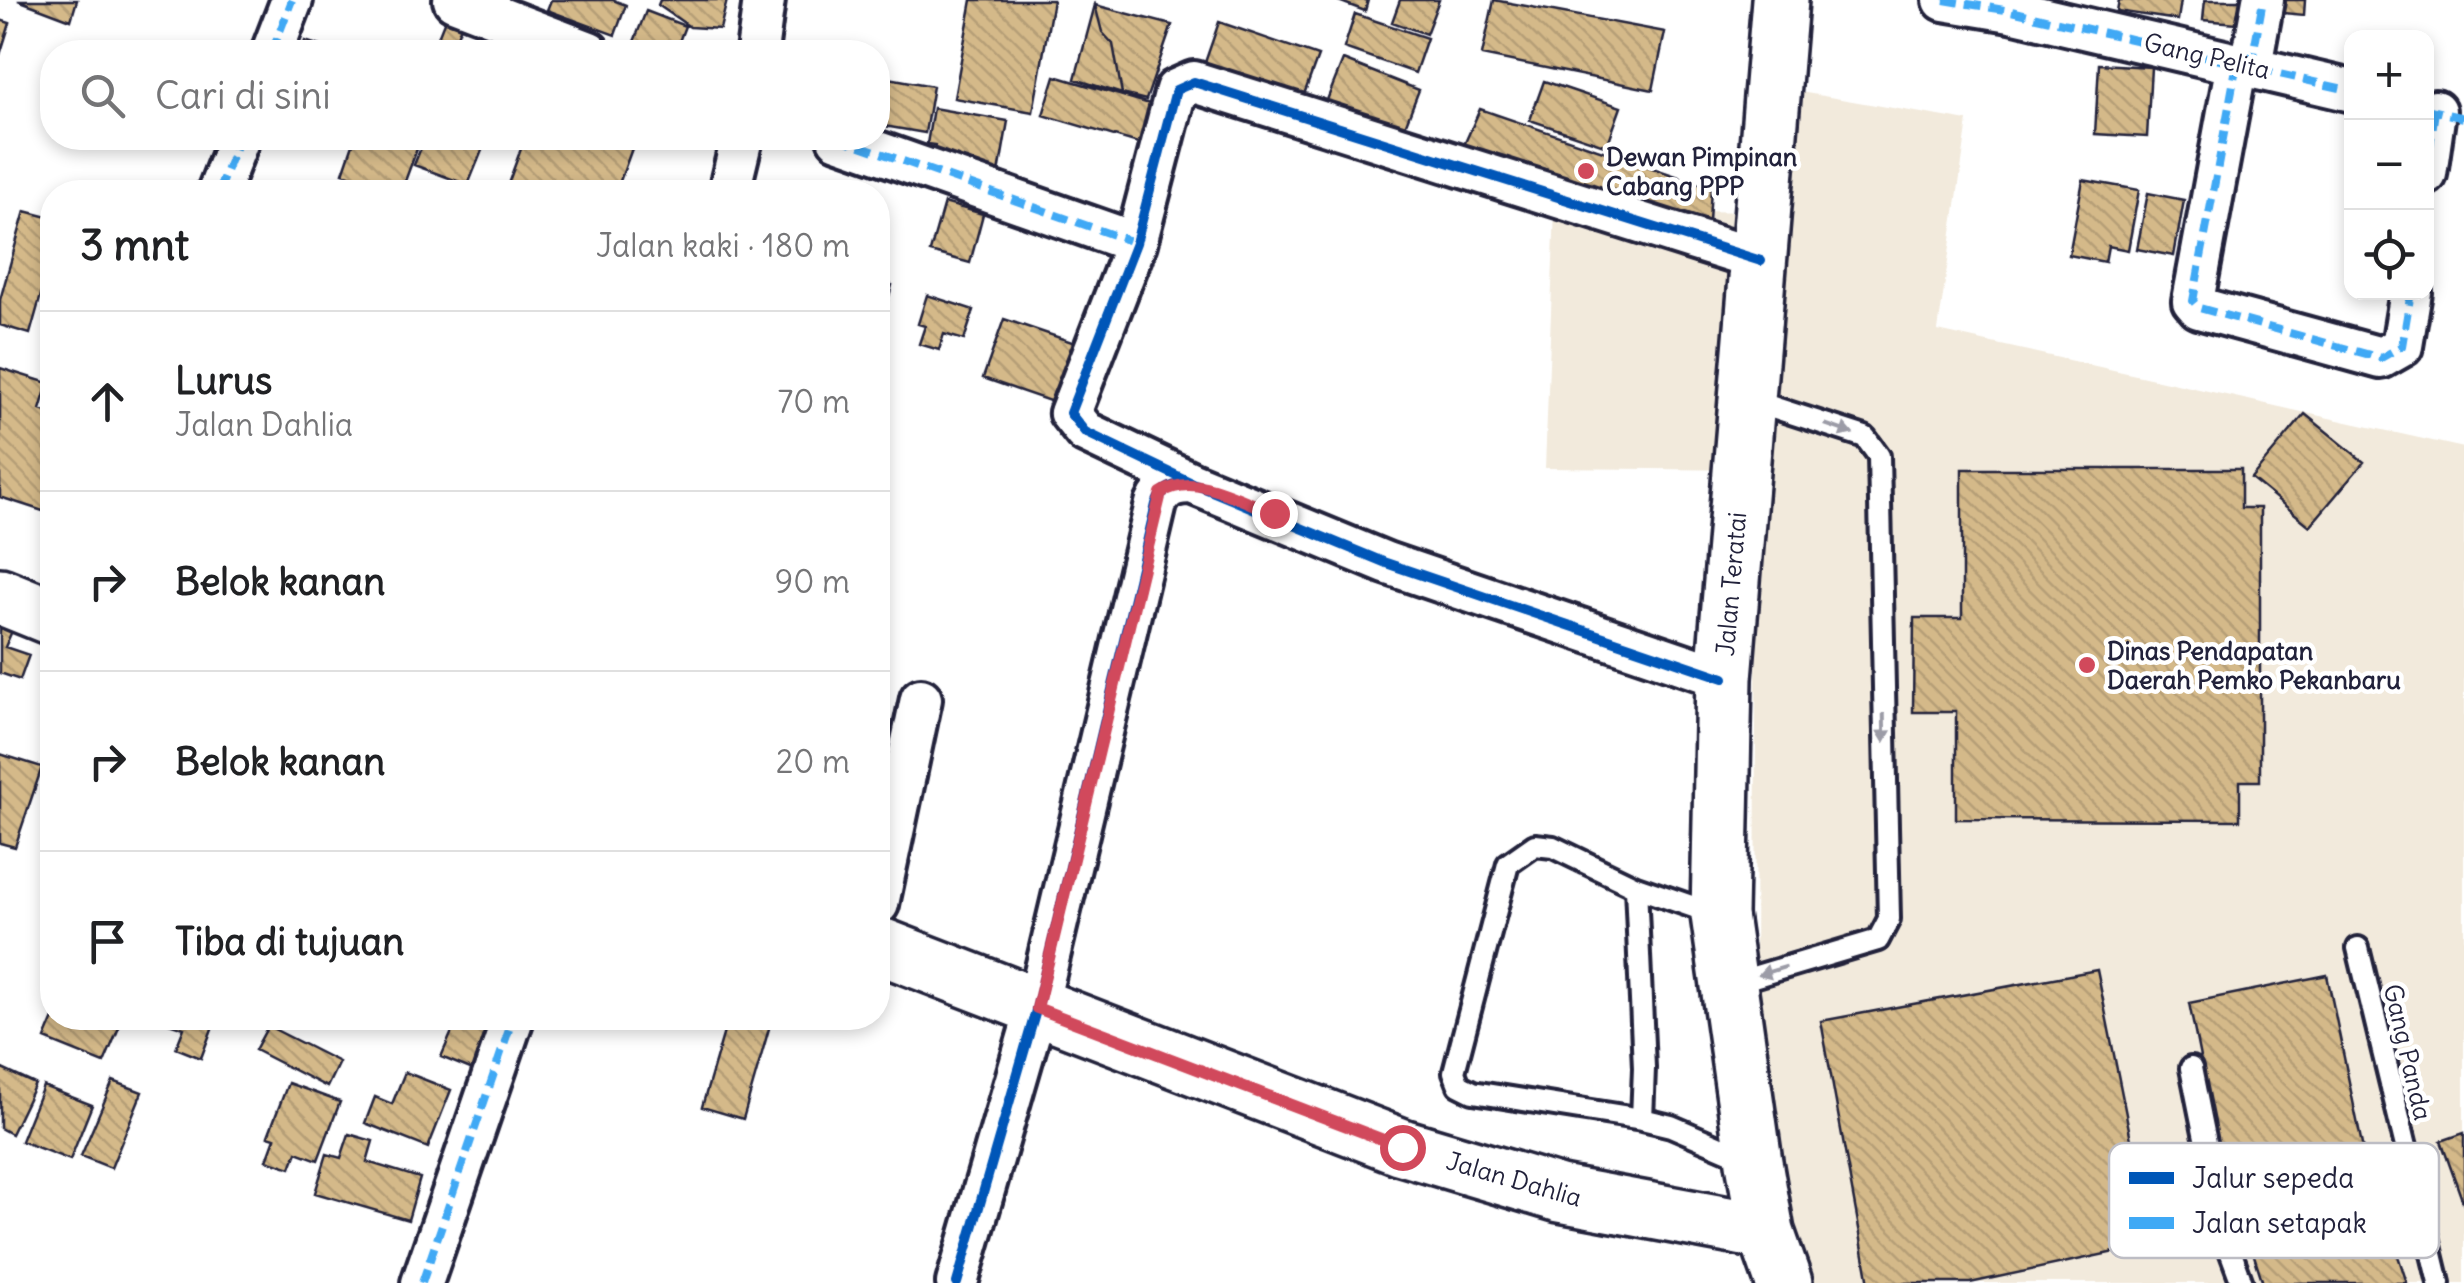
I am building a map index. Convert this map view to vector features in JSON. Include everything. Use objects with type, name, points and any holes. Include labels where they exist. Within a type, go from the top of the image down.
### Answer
[{"type":"street","points":[[277,40],[292,0]]},
{"type":"street","points":[[454,0],[558,40]]},
{"type":"street","points":[[759,40],[764,0]]},
{"type":"street","name":"Jalan Teratai","points":[[1780,0],[1724,678],[1719,916],[1726,984],[1766,1232],[1784,1283]]},
{"type":"street","name":"Gang Pelita","points":[[1944,0],[2011,11],[2344,89]]},
{"type":"street","points":[[2263,0],[2244,65],[2192,301],[2198,308],[2381,358],[2402,346],[2410,300]]},
{"type":"street","points":[[1724,678],[1386,563],[1192,483],[1084,432],[1070,413],[1136,243],[1176,90],[1194,82],[1761,262]]},
{"type":"street","points":[[2434,144],[2442,113]]},
{"type":"street","points":[[223,180],[234,150]]},
{"type":"street","points":[[733,180],[739,150]]},
{"type":"street","points":[[872,150],[1136,243]]},
{"type":"street","points":[[957,1283],[1037,1008],[1156,504],[1161,493],[1176,483],[1192,483]]},
{"type":"street","points":[[0,596],[40,613]]},
{"type":"street","points":[[890,848],[922,698]]},
{"type":"street","name":"Jalan Dahlia","points":[[890,950],[1402,1147],[1560,1194],[1766,1232]]},
{"type":"street","points":[[422,1283],[510,1030]]},
{"type":"lane","points":[[1726,984],[1878,940],[1889,919],[1879,456],[1865,437],[1746,398]]},
{"type":"lane","points":[[1719,916],[1636,887],[1554,847],[1535,845],[1508,864],[1454,1072],[1459,1084],[1473,1092],[1642,1118],[1671,1126],[1754,1162]]},
{"type":"lane","points":[[1636,887],[1644,1068],[1642,1118]]},
{"type":"lane","name":"Gang Panda","points":[[2358,948],[2405,1143]]},
{"type":"lane","points":[[2191,1068],[2206,1143]]},
{"type":"lane","points":[[2233,1258],[2242,1283]]},
{"type":"lane","name":"Gang Panda","points":[[2433,1258],[2439,1283]]},
{"type":"shaded area","points":[[1765,86],[1968,121],[1938,331],[2464,448],[2464,1283],[1813,1283],[1795,1232],[1755,978],[1757,470],[1545,468],[1555,209],[1761,212]]},
{"type":"building","points":[[18,0],[77,0],[71,20]]},
{"type":"building","points":[[551,0],[613,0],[626,5],[615,35],[547,10]]},
{"type":"building","points":[[660,0],[727,0],[720,29],[690,27],[658,5]]},
{"type":"building","points":[[972,0],[1053,0],[1033,112],[954,98]]},
{"type":"building","points":[[1336,0],[1368,0],[1365,11]]},
{"type":"building","points":[[1400,0],[1439,0],[1426,34],[1392,22]]},
{"type":"building","points":[[1494,0],[1665,32],[1653,90],[1482,55]]},
{"type":"building","points":[[2119,0],[2181,0],[2178,20],[2117,11]]},
{"type":"building","points":[[2205,0],[2251,0],[2248,24],[2203,20]]},
{"type":"building","points":[[2273,0],[2305,0],[2304,15],[2272,12]]},
{"type":"building","points":[[1095,5],[1102,32],[1113,44],[1122,94],[1075,79]]},
{"type":"building","points":[[1095,5],[1172,25],[1146,100],[1122,94],[1113,44],[1102,32]]},
{"type":"building","points":[[646,11],[685,26],[680,40],[635,40]]},
{"type":"building","points":[[1355,14],[1427,38],[1415,73],[1344,48]]},
{"type":"building","points":[[446,17],[462,23],[456,40],[437,40]]},
{"type":"building","points":[[0,20],[10,23],[0,55]]},
{"type":"building","points":[[1219,22],[1318,56],[1298,111],[1200,77]]},
{"type":"building","points":[[1343,60],[1419,90],[1400,139],[1323,110]]},
{"type":"building","points":[[2099,64],[2151,67],[2147,137],[2095,134]]},
{"type":"building","points":[[1055,76],[1160,107],[1148,146],[1043,115]]},
{"type":"building","points":[[890,78],[933,86],[925,133],[890,127]]},
{"type":"building","points":[[1544,81],[1621,107],[1607,146],[1530,120]]},
{"type":"building","points":[[933,108],[1008,121],[999,173],[932,162],[935,145],[927,144]]},
{"type":"building","name":"Dewan Pimpinan Cabang PPP","points":[[1480,109],[1711,188],[1708,239],[1460,154]]},
{"type":"building","points":[[351,150],[417,150],[405,180],[364,180],[343,173]]},
{"type":"building","points":[[420,150],[482,150],[470,180],[454,180],[414,165]]},
{"type":"building","points":[[521,150],[631,150],[620,180],[509,180]]},
{"type":"building","points":[[2083,180],[2139,190],[2128,250],[2108,246],[2105,262],[2069,255]]},
{"type":"building","points":[[2148,193],[2184,200],[2174,256],[2137,249]]},
{"type":"building","points":[[944,203],[983,214],[970,263],[930,252]]},
{"type":"building","points":[[25,211],[40,215],[40,299],[30,334],[0,325],[0,300]]},
{"type":"building","points":[[927,295],[974,310],[964,340],[944,334],[939,350],[919,344],[925,326],[918,324]]},
{"type":"building","points":[[1004,319],[1087,347],[1067,407],[983,378]]},
{"type":"building","points":[[0,368],[40,380],[40,510],[0,497]]},
{"type":"building","points":[[2305,414],[2364,462],[2310,526],[2251,478]]},
{"type":"building","name":"Dinas Pendapatan Daerah Pemko Pekanbaru","points":[[1962,469],[2241,469],[2241,508],[2260,508],[2260,781],[2240,781],[2240,820],[1956,819],[1956,712],[1913,712],[1914,618],[1962,618]]},
{"type":"building","points":[[0,626],[12,631],[5,647],[29,655],[20,680],[0,673]]},
{"type":"building","points":[[0,754],[40,766],[40,773],[15,847],[0,843]]},
{"type":"building","points":[[2097,970],[2132,1143],[2109,1143],[2109,1253],[1970,1283],[1869,1283],[1821,1021]]},
{"type":"building","points":[[2327,975],[2362,1143],[2217,1143],[2189,1003]]},
{"type":"building","points":[[49,1030],[118,1030],[104,1063],[45,1039]]},
{"type":"building","points":[[183,1030],[212,1030],[201,1058],[176,1048]]},
{"type":"building","points":[[266,1030],[276,1030],[339,1062],[327,1087],[255,1050]]},
{"type":"building","points":[[453,1030],[494,1030],[478,1072],[441,1057]]},
{"type":"building","points":[[724,1030],[769,1030],[743,1119],[702,1107]]},
{"type":"building","points":[[0,1068],[35,1084],[11,1134],[0,1128]]},
{"type":"building","points":[[405,1072],[451,1090],[428,1148],[365,1123],[375,1097],[392,1104]]},
{"type":"building","points":[[113,1081],[142,1092],[111,1168],[81,1156]]},
{"type":"building","points":[[288,1083],[340,1102],[318,1160],[297,1152],[291,1168],[267,1160],[275,1138],[268,1136]]},
{"type":"building","points":[[43,1086],[92,1105],[70,1160],[21,1141]]},
{"type":"building","points":[[2464,1133],[2464,1205],[2441,1141]]},
{"type":"building","points":[[349,1134],[373,1141],[367,1162],[420,1178],[408,1220],[315,1193],[327,1154],[341,1158]]},
{"type":"building","points":[[2255,1258],[2399,1258],[2407,1283],[2263,1283]]},
{"type":"marked path","points":[[277,40],[292,0]]},
{"type":"marked path","points":[[1944,0],[2011,11],[2344,89]]},
{"type":"marked path","points":[[2251,66],[2263,0]]},
{"type":"marked path","points":[[2237,63],[2193,301],[2199,308],[2381,358],[2402,346],[2410,300]]},
{"type":"marked path","points":[[2434,111],[2464,118]]},
{"type":"marked path","points":[[2434,120],[2435,111]]},
{"type":"marked path","points":[[223,180],[234,150]]},
{"type":"marked path","points":[[872,150],[1136,243],[1138,236]]},
{"type":"marked path","points":[[422,1283],[509,1030]]},
{"type":"cycle path","points":[[1724,678],[1386,563],[1192,483],[1085,432],[1070,413],[1136,243],[1176,90],[1194,82],[1761,261]]},
{"type":"cycle path","points":[[957,1283],[1037,1007],[1156,504],[1170,487],[1192,483]]},
{"type":"place","name":"Dewan Pimpinan Cabang PPP","points":[[1586,171]]},
{"type":"place","name":"Dinas Pendapatan Daerah Pemko Pekanbaru","points":[[2087,665]]},
{"type":"route","points":[[1274,513],[1192,483],[1176,483],[1161,493],[1037,1008],[1402,1147]]}]
